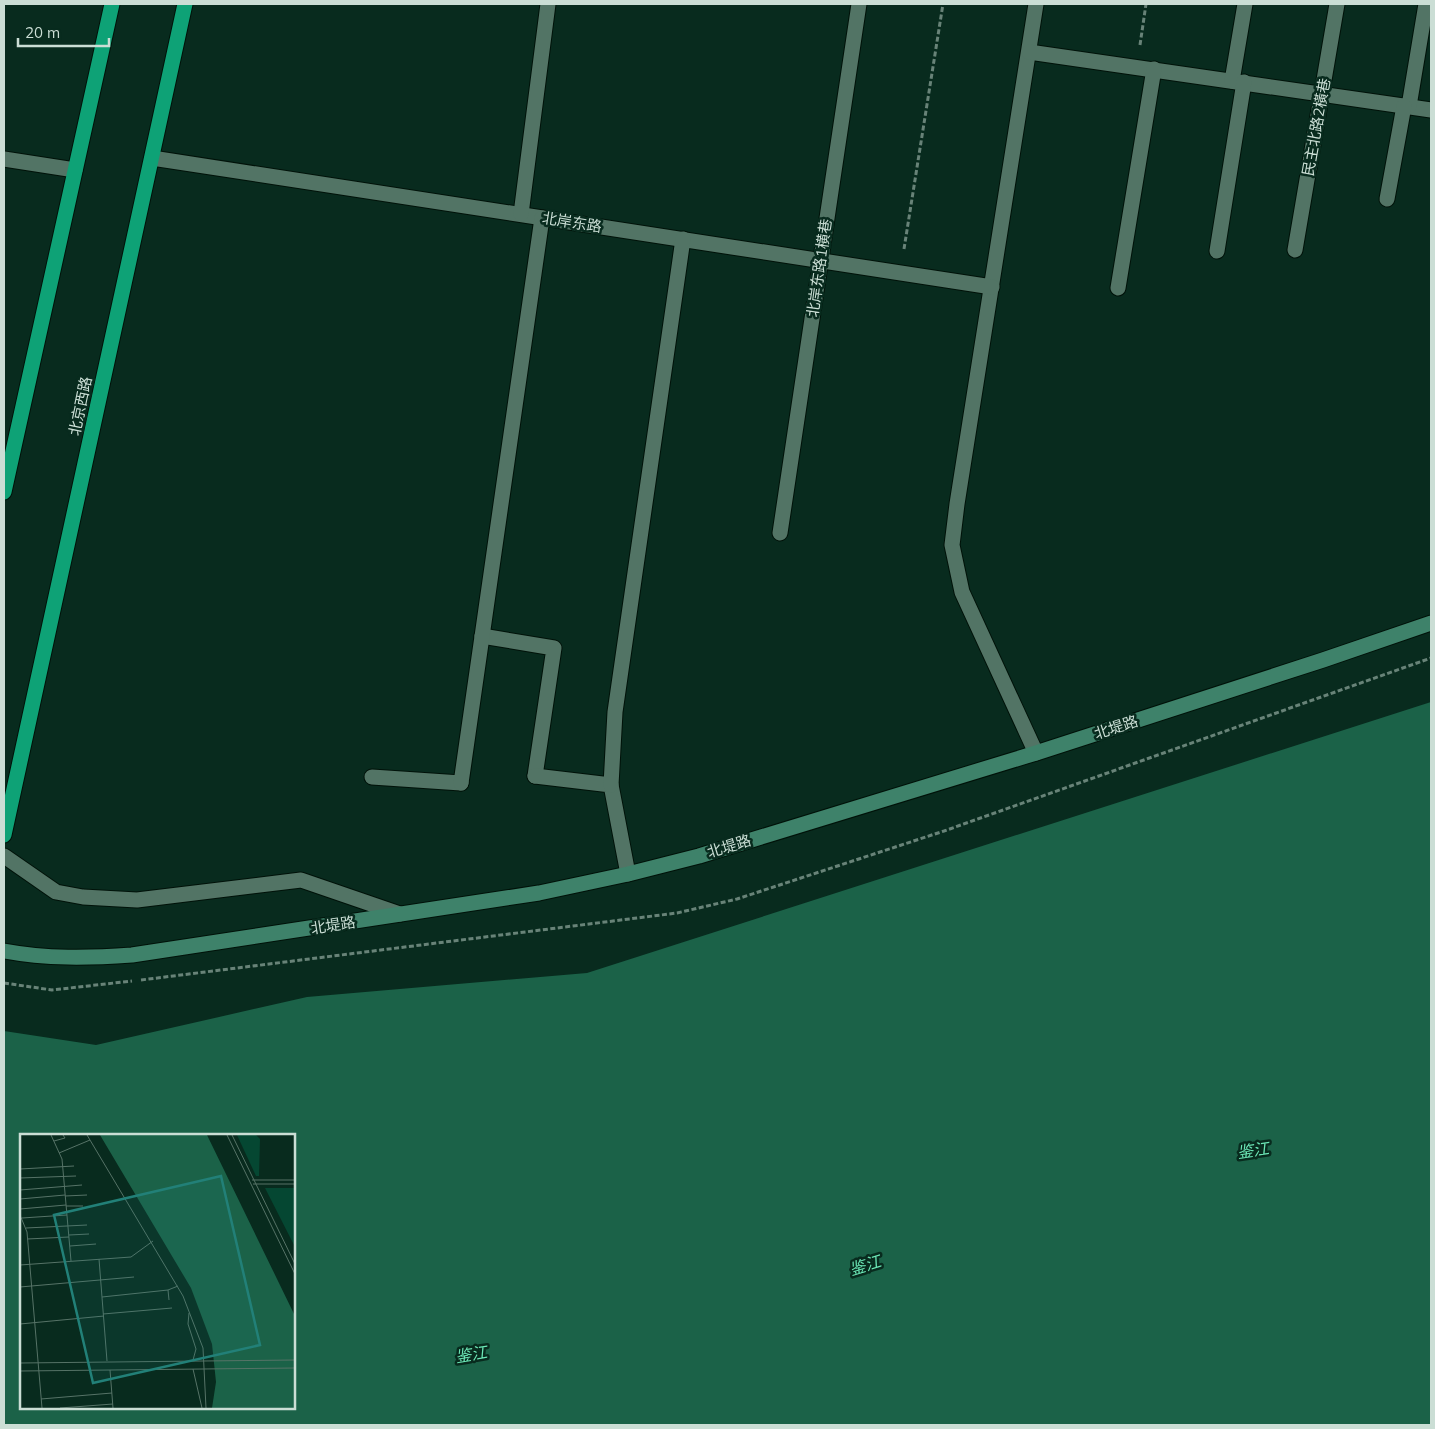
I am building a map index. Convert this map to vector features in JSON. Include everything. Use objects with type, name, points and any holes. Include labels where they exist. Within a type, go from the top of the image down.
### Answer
[{"type":"highway","points":[[4,492],[112,4]]},
{"type":"highway","name":"北京西路","points":[[4,836],[185,4]]},
{"type":"main road","name":"北堤路","points":[[4,951],[27,955],[75,958],[132,955],[539,893],[628,874],[699,856],[1036,753],[1431,623]]},
{"type":"street","points":[[521,214],[548,4]]},
{"type":"street","name":"北岸东路1横巷","points":[[780,533],[859,4]]},
{"type":"street","points":[[1036,4],[956,504],[952,545],[962,592],[1036,753]]},
{"type":"street","points":[[1217,251],[1238,82],[1245,4]]},
{"type":"street","name":"民主北路2橫巷","points":[[1295,250],[1337,4]]},
{"type":"street","points":[[1387,199],[1426,4]]},
{"type":"street","points":[[1029,52],[1431,110]]},
{"type":"street","points":[[1118,288],[1154,70]]},
{"type":"street","name":"北岸东路","points":[[152,158],[992,287]]},
{"type":"street","points":[[4,159],[75,170]]},
{"type":"street","points":[[372,777],[461,783],[542,218]]},
{"type":"street","points":[[628,874],[611,785],[615,712],[683,239]]},
{"type":"street","points":[[482,636],[554,648],[535,776],[611,785]]},
{"type":"street","points":[[4,856],[56,892],[83,897],[136,900],[301,880],[400,914]]},
{"type":"path","points":[[900,272],[943,4]]},
{"type":"path","points":[[1136,67],[1146,4]]},
{"type":"water","name":"鉴江","points":[[1431,702],[1431,1425],[4,1425],[4,1031],[96,1045],[307,997],[587,973]]}]
